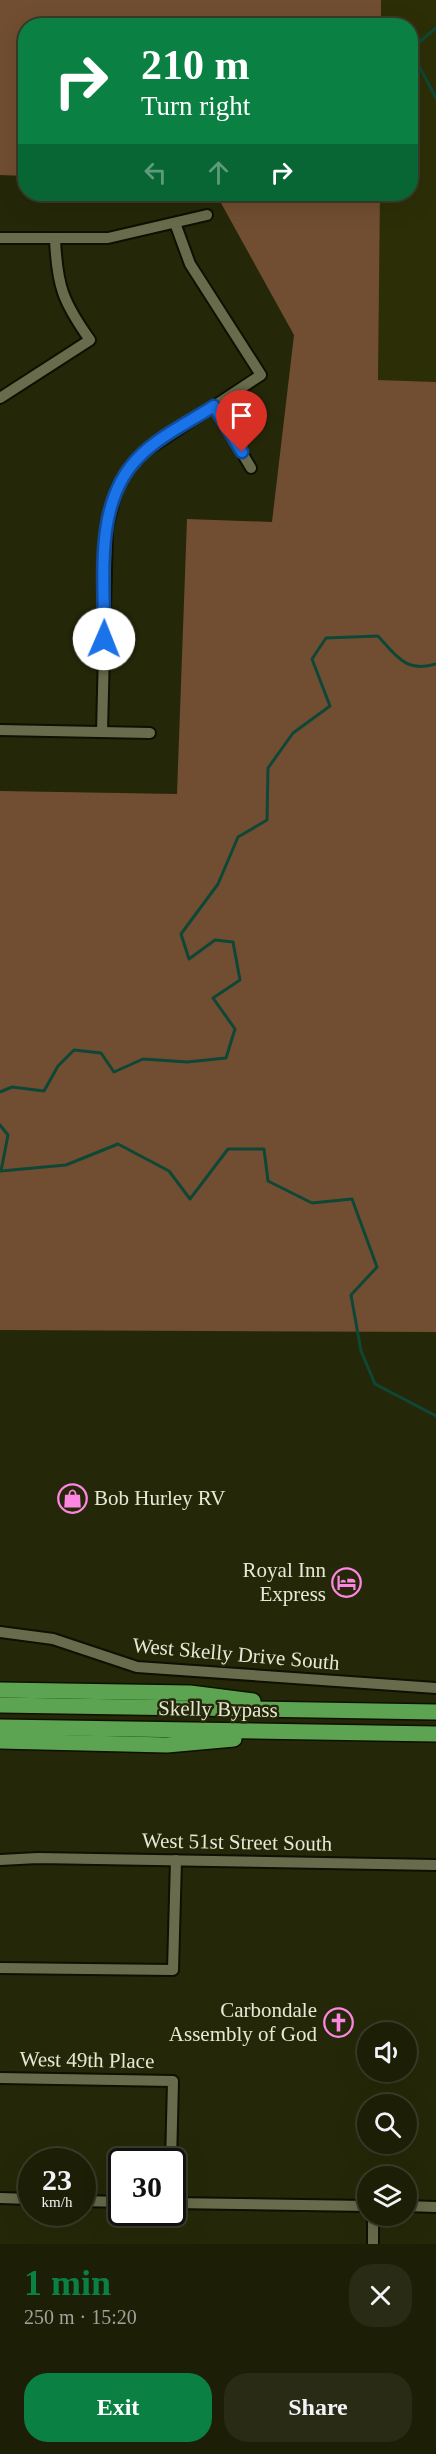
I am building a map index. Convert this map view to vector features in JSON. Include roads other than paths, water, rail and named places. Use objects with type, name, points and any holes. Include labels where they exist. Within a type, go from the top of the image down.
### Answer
[{"type":"highway","points":[[0,1690],[190,1694],[325,1710]]},
{"type":"highway","name":"Skelly Bypass","points":[[0,1705],[436,1712]]},
{"type":"highway","name":"Skelly Bypass","points":[[0,1726],[436,1734]]},
{"type":"highway","points":[[0,1742],[167,1745],[324,1732]]},
{"type":"street","points":[[0,238],[108,238],[207,215]]},
{"type":"street","points":[[102,732],[106,544],[112,499],[126,473],[138,458],[261,375],[190,264],[175,224]]},
{"type":"street","points":[[0,398],[90,340],[68,306],[59,284],[55,239]]},
{"type":"street","points":[[214,406],[251,468]]},
{"type":"street","points":[[0,730],[150,733]]},
{"type":"street","name":"West Skelly Drive South","points":[[0,1632],[53,1639],[137,1667],[436,1688]]},
{"type":"street","name":"West 51st Street South","points":[[0,1854],[38,1858]]},
{"type":"street","name":"West 51st Street South","points":[[0,1860],[38,1858],[436,1865]]},
{"type":"street","points":[[0,1968],[173,1970],[176,1860]]},
{"type":"street","name":"West 49th Place","points":[[0,2078],[173,2081],[171,2148]]},
{"type":"street","points":[[0,2198],[18,2199]]},
{"type":"street","points":[[186,2203],[357,2206]]},
{"type":"street","points":[[417,2206],[436,2207]]},
{"type":"street","points":[[373,2226],[373,2244]]},
{"type":"waterway","points":[[418,43],[436,28]]},
{"type":"waterway","points":[[418,64],[436,98]]},
{"type":"waterway","points":[[0,1092],[12,1087],[44,1091],[58,1066],[74,1050],[101,1053],[114,1072],[143,1059],[187,1062],[226,1058],[235,1029],[213,998],[240,980],[233,942],[215,940],[189,959],[181,934],[218,884],[238,837],[267,820],[268,768],[293,733],[330,706],[312,659],[326,638],[378,636],[402,661],[417,666],[436,664]]},
{"type":"waterway","points":[[0,1125],[8,1135],[1,1171],[66,1165],[118,1144],[169,1171],[190,1199],[228,1149],[264,1149],[268,1181],[312,1203],[352,1199],[377,1267],[351,1295],[361,1351],[375,1384],[436,1416]]},
{"type":"place","name":"Bob Hurley RV","points":[[73,1498]]},
{"type":"place","name":"Royal Inn Express","points":[[347,1582]]},
{"type":"place","name":"Carbondale Assembly of God","points":[[338,2022]]}]
